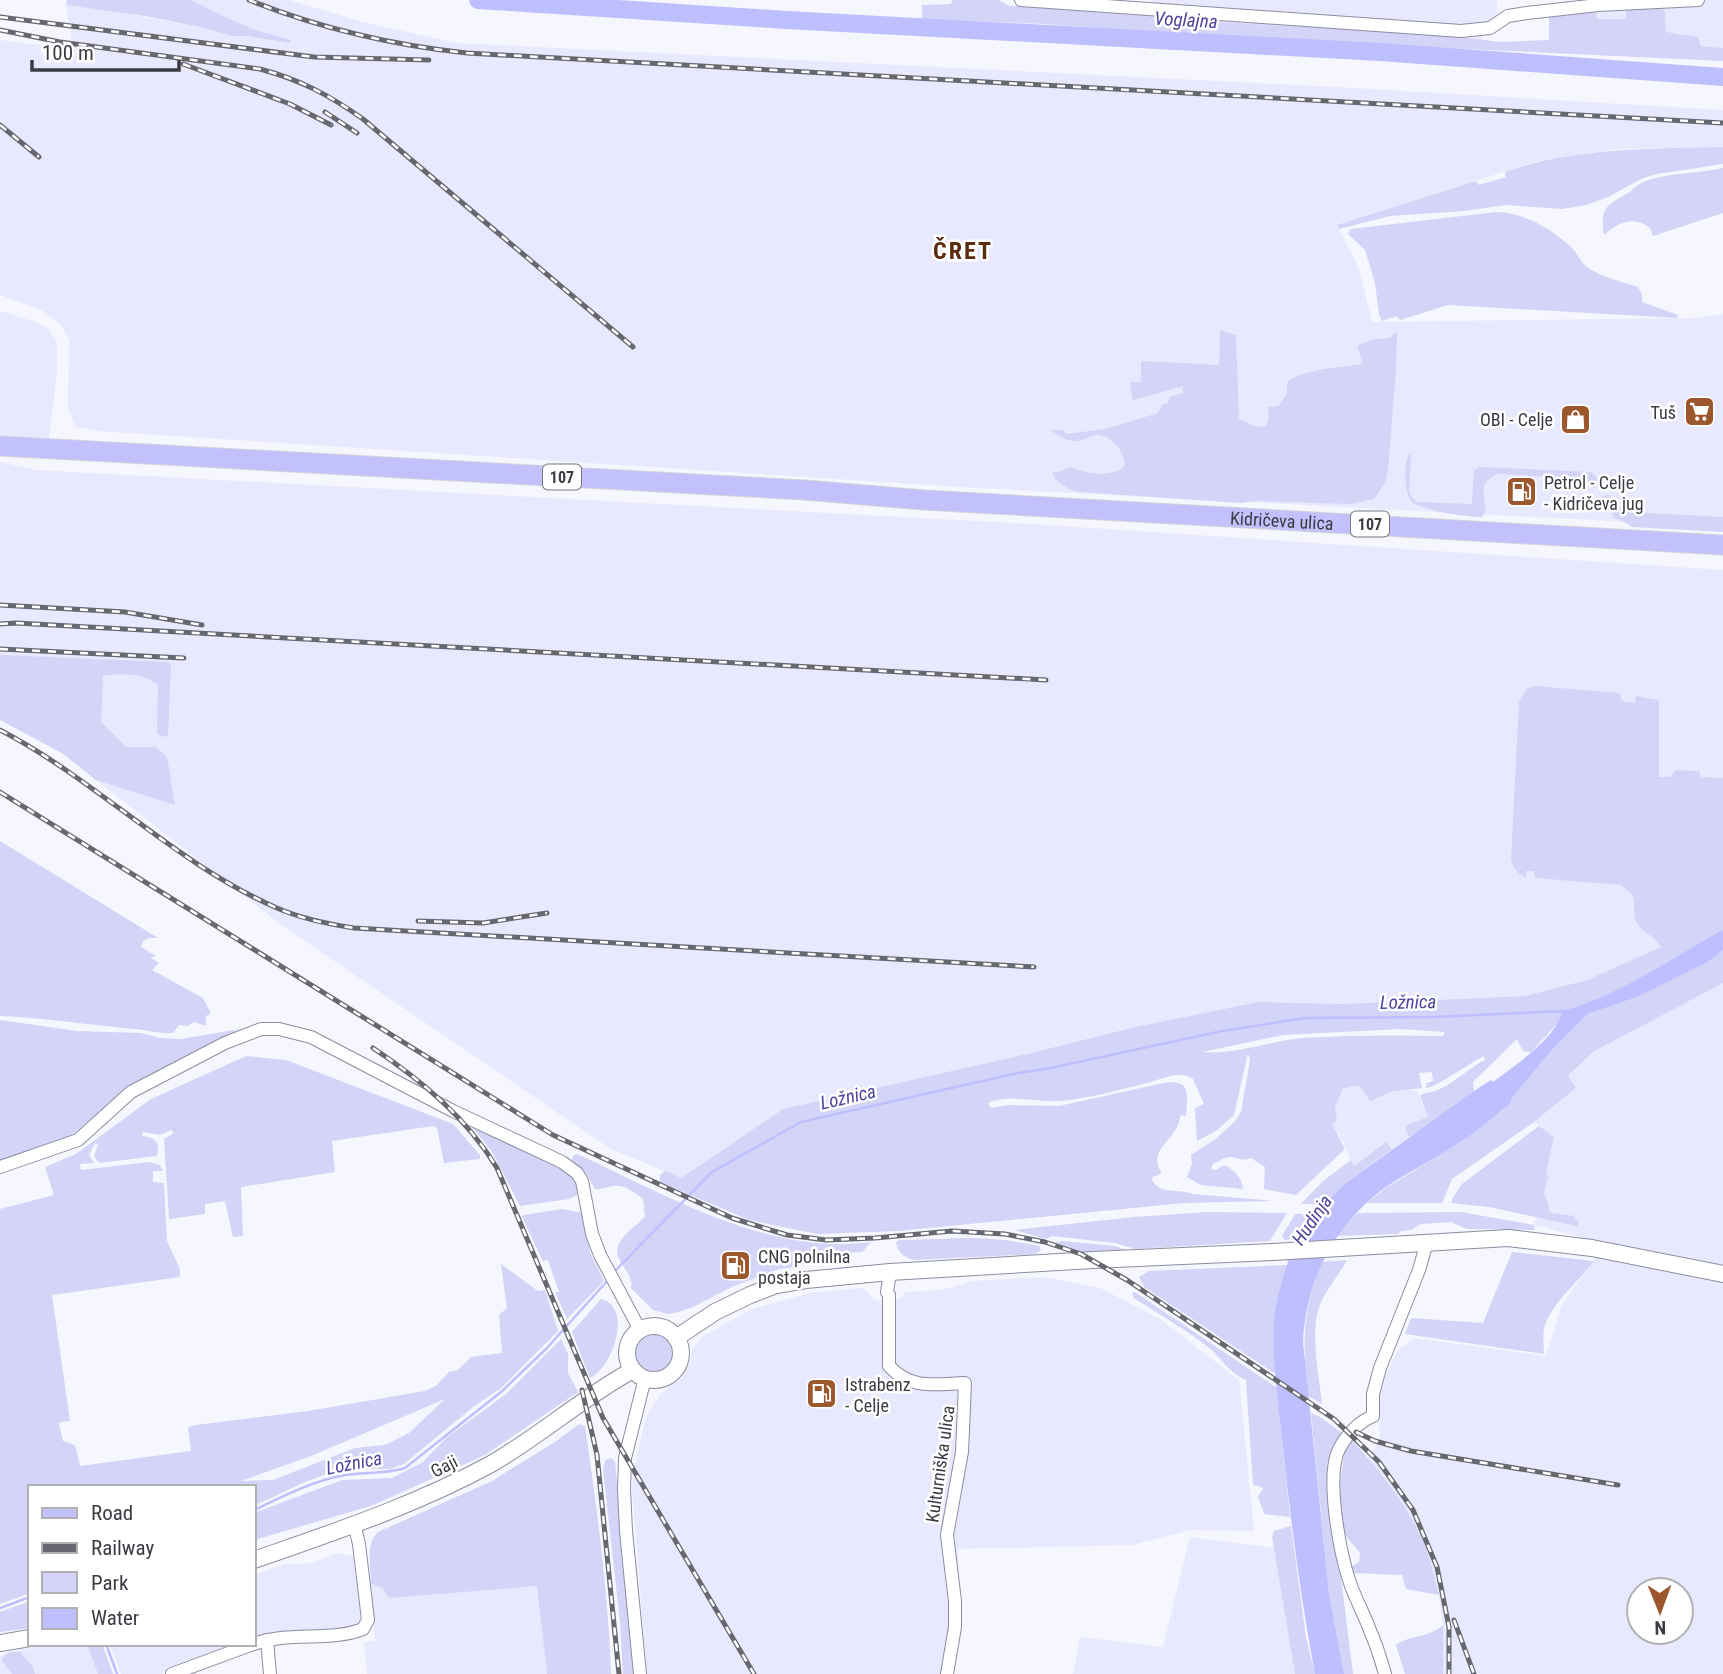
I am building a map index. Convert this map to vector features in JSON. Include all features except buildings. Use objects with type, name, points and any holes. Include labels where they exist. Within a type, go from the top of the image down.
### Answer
[{"type":"main road","name":"Kidričeva ulica","points":[[0,446],[806,490],[924,500],[1723,545]]},
{"type":"street","points":[[1021,0],[1461,31],[1490,28],[1508,16],[1527,13],[1598,5],[1698,0]]},
{"type":"street","points":[[0,1167],[78,1140],[131,1092],[225,1043],[261,1029],[279,1029],[311,1037],[453,1111],[570,1167],[577,1173],[582,1181],[592,1234],[600,1255],[640,1330]]},
{"type":"street","points":[[676,1338],[715,1312],[776,1285],[890,1272],[1508,1238],[1592,1248],[1723,1274]]},
{"type":"street","points":[[1385,1674],[1350,1583],[1342,1553],[1336,1514],[1334,1470],[1337,1453],[1350,1433],[1362,1420],[1373,1416],[1373,1394],[1380,1368],[1419,1270],[1427,1242]]},
{"type":"street","name":"Kulturniška ulica","points":[[890,1272],[887,1292],[890,1295],[889,1366],[900,1378],[920,1385],[965,1383],[962,1452],[947,1535],[955,1601],[955,1627],[947,1674]]},
{"type":"street","points":[[650,1326],[660,1327],[676,1338],[681,1357],[673,1372],[660,1379],[639,1374],[629,1363],[629,1344],[640,1330],[650,1326]]},
{"type":"street","points":[[639,1374],[625,1458],[624,1489],[640,1674]]},
{"type":"street","name":"Gaji","points":[[256,1559],[430,1495],[483,1468],[639,1374]]},
{"type":"street","points":[[256,1643],[275,1637],[346,1633],[363,1629],[368,1620],[354,1523]]},
{"type":"street","points":[[0,1643],[28,1638]]},
{"type":"street","points":[[267,1640],[270,1674]]},
{"type":"street","points":[[172,1674],[248,1646]]},
{"type":"shaded area","points":[[188,0],[289,0],[362,22],[457,43],[1337,87],[1723,110],[1723,147],[1615,149],[1535,162],[1337,225],[1358,266],[1372,322],[1695,318],[1723,314],[1723,527],[960,487],[97,431],[76,427],[68,409],[69,340],[62,326],[43,311],[0,295],[0,40],[73,49],[66,5],[182,24]]},
{"type":"shaded area","points":[[1152,0],[1497,0],[1497,18],[1481,24],[1482,40],[1435,34],[1201,21],[1192,14],[1151,12]]},
{"type":"shaded area","points":[[1578,0],[1723,0],[1723,48],[1701,46],[1684,34],[1666,33],[1665,11],[1627,19],[1597,19],[1579,11]]},
{"type":"shaded area","points":[[0,311],[49,329],[57,343],[57,373],[49,439],[0,436]]},
{"type":"shaded area","points":[[0,462],[35,470],[1031,524],[1723,570],[1723,908],[1661,947],[1587,980],[1525,996],[1341,1004],[1258,1002],[1135,1027],[783,1109],[681,1178],[611,1149],[280,924],[62,753],[0,720]]},
{"type":"shaded area","points":[[1723,983],[1723,1674],[1443,1674],[1443,1625],[1439,1595],[1426,1549],[1416,1527],[1368,1458],[1380,1438],[1378,1406],[1383,1380],[1398,1350],[1415,1338],[1546,1356],[1562,1304],[1594,1261],[1597,1241],[1534,1225],[1553,1137],[1534,1122],[1575,1089],[1568,1077],[1593,1052]]},
{"type":"shaded area","points":[[1352,1086],[1380,1095],[1417,1090],[1428,1117],[1405,1129],[1409,1137],[1392,1149],[1386,1142],[1353,1166],[1344,1143],[1332,1124],[1337,1121],[1335,1106],[1341,1092]]},
{"type":"shaded area","points":[[1045,1277],[1100,1288],[1160,1319],[1239,1380],[1254,1531],[1191,1530],[1132,1545],[958,1549],[961,1624],[952,1674],[647,1674],[632,1489],[635,1463],[646,1417],[661,1393],[682,1378],[689,1365],[692,1350],[702,1337],[751,1309],[814,1292],[863,1288],[875,1300],[900,1299],[905,1292],[942,1290],[973,1281]]},
{"type":"shaded area","points":[[1190,1537],[1275,1548],[1295,1674],[1073,1674],[1080,1637],[1163,1647]]},
{"type":"shaded area","points":[[337,1553],[353,1556],[361,1618],[358,1624],[354,1628],[274,1633],[256,1639],[256,1574],[281,1565],[312,1563]]},
{"type":"shaded area","points":[[371,1585],[382,1588],[387,1593],[538,1586],[547,1674],[367,1674],[364,1642],[375,1641]]},
{"type":"shaded area","points":[[43,1646],[88,1646],[98,1674],[0,1674],[0,1656]]},
{"type":"shaded area","points":[[111,1646],[236,1646],[161,1674],[121,1674]]},
{"type":"green space","points":[[67,0],[191,0],[258,31],[291,40],[290,43],[233,36],[145,16],[66,5]]},
{"type":"green space","points":[[952,0],[998,0],[1010,6],[1192,14],[1201,21],[1435,34],[1501,42],[1549,40],[1549,14],[1596,9],[1597,19],[1626,19],[1626,8],[1659,5],[1665,11],[1666,32],[1698,37],[1701,46],[1723,48],[1723,61],[1232,38],[1044,24],[922,19],[922,5],[951,4]]},
{"type":"green space","points":[[1723,147],[1723,164],[1643,178],[1608,197],[1586,205],[1562,209],[1506,205],[1390,216],[1339,229],[1337,225],[1476,181],[1479,185],[1506,177],[1505,172],[1559,158],[1640,149]]},
{"type":"green space","points":[[1723,168],[1723,213],[1653,236],[1650,228],[1632,221],[1614,227],[1604,235],[1603,218],[1606,208],[1641,183],[1665,176]]},
{"type":"green space","points":[[1496,212],[1526,218],[1545,227],[1570,246],[1587,267],[1638,287],[1642,302],[1678,315],[1677,318],[1448,305],[1400,320],[1397,316],[1382,321],[1365,250],[1348,234],[1351,229]]},
{"type":"green space","points":[[1220,330],[1236,335],[1239,419],[1256,427],[1266,426],[1269,418],[1268,407],[1278,406],[1287,394],[1287,383],[1293,378],[1322,369],[1363,364],[1357,346],[1374,339],[1390,338],[1397,331],[1388,470],[1385,483],[1374,499],[1350,504],[1257,501],[1240,503],[1081,492],[1071,490],[1055,479],[1052,472],[1071,467],[1105,474],[1124,467],[1124,462],[1118,446],[1104,436],[1096,435],[1073,441],[1051,430],[1062,430],[1067,434],[1105,429],[1158,413],[1170,397],[1183,393],[1183,386],[1133,400],[1130,382],[1141,382],[1141,361],[1219,365]]},
{"type":"green space","points":[[1411,454],[1409,493],[1416,502],[1472,504],[1474,470],[1480,467],[1592,472],[1600,483],[1594,488],[1586,481],[1575,478],[1497,474],[1485,485],[1486,511],[1482,517],[1455,515],[1424,507],[1410,500],[1405,473],[1408,456]]},
{"type":"green space","points":[[1608,494],[1620,508],[1628,512],[1723,517],[1723,532],[1632,527],[1615,519],[1601,497]]},
{"type":"green space","points":[[0,655],[168,662],[171,665],[168,735],[164,737],[157,734],[158,685],[139,676],[103,676],[101,722],[126,747],[155,747],[162,752],[167,758],[175,805],[96,780],[62,753],[0,720]]},
{"type":"green space","points":[[1535,686],[1620,693],[1622,701],[1635,703],[1636,696],[1659,700],[1659,777],[1670,777],[1676,770],[1699,771],[1701,777],[1723,778],[1723,930],[1625,986],[1562,1011],[1561,1020],[1531,1052],[1523,1051],[1517,1039],[1473,1082],[1474,1091],[1409,1137],[1405,1129],[1407,1125],[1428,1117],[1420,1095],[1448,1085],[1485,1060],[1484,1056],[1431,1087],[1425,1088],[1427,1083],[1433,1081],[1432,1072],[1419,1073],[1422,1088],[1390,1092],[1370,1101],[1361,1087],[1343,1089],[1335,1106],[1337,1121],[1332,1124],[1345,1149],[1296,1195],[1264,1189],[1265,1167],[1251,1158],[1227,1158],[1213,1164],[1211,1169],[1216,1170],[1224,1165],[1228,1167],[1239,1178],[1243,1189],[1201,1185],[1187,1177],[1192,1164],[1191,1155],[1217,1138],[1241,1112],[1250,1060],[1248,1053],[1234,1115],[1216,1131],[1197,1141],[1195,1108],[1204,1104],[1193,1079],[1188,1076],[1171,1076],[1058,1101],[1005,1099],[988,1103],[991,1108],[1008,1105],[1059,1106],[1163,1083],[1179,1083],[1186,1090],[1186,1116],[1181,1115],[1175,1130],[1160,1151],[1157,1161],[1162,1173],[1151,1178],[1154,1184],[1164,1189],[1193,1194],[1274,1201],[1184,1203],[898,1231],[817,1234],[749,1220],[660,1182],[660,1175],[665,1171],[681,1178],[783,1109],[1135,1027],[1258,1002],[1341,1004],[1525,996],[1587,980],[1661,947],[1639,927],[1632,894],[1621,885],[1535,878],[1534,871],[1526,871],[1526,878],[1513,866],[1511,859],[1519,702],[1527,688]],"holes":[[[1400,1029],[1445,1032],[1443,1036],[1303,1038],[1228,1052],[1202,1052],[1283,1035]]]},
{"type":"green space","points":[[0,841],[158,938],[143,941],[141,947],[156,956],[151,958],[159,963],[152,970],[203,998],[211,1013],[206,1016],[206,1026],[194,1022],[188,1026],[179,1025],[173,1033],[163,1033],[0,1016]]},
{"type":"green space","points":[[1723,950],[1723,983],[1593,1052],[1568,1076],[1576,1088],[1534,1122],[1452,1179],[1442,1203],[1367,1203],[1387,1187],[1458,1144],[1511,1103],[1510,1100],[1551,1051],[1588,1014],[1640,996],[1708,962]]},
{"type":"green space","points":[[0,1020],[77,1031],[141,1033],[160,1038],[181,1039],[240,1029],[128,1088],[72,1135],[0,1160]]},
{"type":"green space","points":[[246,1056],[286,1060],[453,1124],[480,1155],[480,1159],[444,1163],[437,1128],[433,1126],[332,1141],[335,1172],[241,1187],[243,1236],[233,1237],[225,1201],[205,1204],[205,1214],[169,1219],[164,1139],[174,1133],[171,1130],[160,1135],[143,1132],[142,1136],[156,1142],[157,1156],[99,1163],[94,1156],[98,1145],[95,1143],[89,1155],[94,1163],[80,1164],[81,1170],[149,1162],[160,1165],[163,1171],[153,1171],[153,1182],[164,1183],[167,1241],[180,1269],[180,1277],[52,1295],[70,1421],[59,1424],[63,1441],[75,1445],[80,1466],[191,1451],[188,1427],[196,1425],[308,1411],[425,1391],[437,1385],[449,1372],[458,1370],[471,1357],[502,1353],[499,1315],[507,1308],[501,1264],[538,1291],[545,1290],[558,1331],[500,1389],[473,1407],[404,1464],[390,1469],[340,1469],[256,1505],[256,1485],[28,1485],[28,1594],[0,1604],[0,1209],[54,1195],[45,1167],[76,1154],[151,1099]],"holes":[[[445,1399],[409,1433],[385,1445],[355,1448],[273,1480],[241,1481],[311,1456]]]},
{"type":"green space","points":[[1539,1126],[1554,1137],[1544,1194],[1550,1211],[1574,1216],[1579,1223],[1577,1226],[1489,1207],[1451,1203],[1462,1184]]},
{"type":"green space","points":[[474,1129],[511,1143],[566,1173],[575,1181],[577,1195],[569,1199],[520,1206],[492,1152]]},
{"type":"green space","points":[[1386,1142],[1392,1149],[1343,1185],[1325,1204],[1301,1204],[1323,1181],[1351,1160],[1354,1166]]},
{"type":"green space","points":[[577,1154],[682,1204],[756,1231],[794,1240],[832,1244],[871,1242],[862,1252],[835,1254],[795,1267],[779,1269],[679,1312],[668,1314],[653,1310],[631,1288],[630,1277],[617,1252],[622,1238],[645,1217],[643,1199],[622,1186],[595,1189],[586,1173],[572,1160]]},
{"type":"green space","points":[[563,1209],[582,1213],[590,1252],[604,1281],[567,1319],[555,1292],[559,1292],[548,1260],[543,1261],[522,1217]]},
{"type":"green space","points":[[1207,1212],[1287,1213],[1270,1241],[1135,1249],[1115,1243],[1052,1236],[1046,1239],[1014,1230],[1134,1217]]},
{"type":"green space","points":[[1461,1212],[1534,1225],[1535,1230],[1467,1229],[1451,1222],[1421,1224],[1398,1234],[1337,1236],[1342,1227],[1358,1213]]},
{"type":"green space","points":[[1295,1214],[1318,1214],[1301,1238],[1285,1240],[1282,1236]]},
{"type":"green space","points":[[967,1238],[1021,1243],[1039,1246],[1041,1250],[1035,1254],[915,1260],[902,1254],[896,1242]]},
{"type":"green space","points":[[1055,1242],[1115,1246],[1131,1252],[1086,1254]]},
{"type":"green space","points":[[1512,1252],[1594,1261],[1549,1316],[1544,1332],[1544,1354],[1405,1334],[1411,1318],[1483,1323]]},
{"type":"green space","points":[[1347,1260],[1325,1295],[1316,1317],[1316,1355],[1322,1404],[1308,1396],[1305,1359],[1307,1313],[1322,1262]]},
{"type":"green space","points":[[1287,1265],[1274,1324],[1277,1375],[1144,1287],[1139,1277],[1149,1271]]},
{"type":"green space","points":[[1135,1292],[1277,1388],[1290,1517],[1264,1514],[1258,1496],[1263,1489],[1253,1485],[1246,1380],[1232,1371],[1204,1344],[1134,1298],[1132,1293]]},
{"type":"green space","points":[[601,1299],[611,1304],[618,1325],[606,1362],[590,1378],[572,1332]]},
{"type":"green space","points":[[654,1332],[669,1338],[675,1353],[669,1368],[654,1374],[639,1368],[633,1353],[639,1338]]},
{"type":"green space","points":[[561,1339],[568,1354],[568,1373],[578,1392],[485,1455],[371,1506],[256,1539],[256,1512],[342,1480],[392,1478],[423,1462],[446,1438],[506,1394]]},
{"type":"green space","points":[[1311,1413],[1346,1436],[1331,1453],[1327,1464],[1353,1674],[1344,1674],[1329,1593]]},
{"type":"green space","points":[[579,1424],[585,1426],[598,1519],[611,1674],[547,1674],[537,1586],[389,1598],[382,1588],[371,1584],[370,1550],[378,1532],[492,1481]]},
{"type":"green space","points":[[1350,1441],[1353,1441],[1404,1505],[1426,1548],[1439,1595],[1406,1589],[1402,1575],[1353,1573],[1351,1567],[1359,1562],[1360,1553],[1344,1533],[1340,1512],[1342,1471]]},
{"type":"green space","points":[[611,1458],[615,1461],[634,1674],[623,1674],[603,1469],[605,1460]]},
{"type":"green space","points":[[1291,1526],[1306,1638],[1315,1674],[1295,1674],[1272,1537],[1274,1531]]},
{"type":"green space","points":[[28,1602],[28,1628],[0,1632],[0,1612]]},
{"type":"green space","points":[[1443,1625],[1443,1674],[1405,1674],[1396,1645]]},
{"type":"green space","points":[[88,1646],[103,1646],[113,1674],[98,1674]]},
{"type":"green space","points":[[10,1652],[20,1652],[33,1667],[35,1674],[12,1674],[2,1661]]},
{"type":"water","points":[[1723,930],[1723,950],[1708,962],[1640,996],[1588,1014],[1551,1051],[1511,1099],[1511,1103],[1463,1140],[1386,1187],[1352,1218],[1326,1255],[1310,1296],[1303,1342],[1329,1593],[1344,1674],[1315,1674],[1293,1533],[1274,1355],[1276,1304],[1290,1256],[1302,1234],[1343,1185],[1474,1091],[1491,1080],[1493,1082],[1523,1060],[1553,1031],[1562,1011],[1625,986]]},
{"type":"waterway","name":"Voglajna","points":[[478,0],[787,20],[1380,52],[1723,77]]},
{"type":"waterway","name":"Ložnica","points":[[615,1271],[712,1172],[801,1122],[1018,1073],[1222,1031],[1305,1018],[1432,1017],[1565,1011]]},
{"type":"waterway","name":"Ložnica","points":[[256,1509],[318,1482],[348,1475],[405,1468],[501,1392],[546,1349],[609,1279]]},
{"type":"waterway","name":"Ložnica","points":[[0,1608],[28,1598]]},
{"type":"waterway","points":[[107,1646],[117,1674]]},
{"type":"railway","points":[[249,0],[356,34],[467,53],[1723,123]]},
{"type":"railway","points":[[0,17],[314,57],[429,60]]},
{"type":"railway","points":[[0,30],[60,42],[260,69],[314,89],[363,119],[633,347]]},
{"type":"railway","points":[[183,64],[290,104],[331,125]]},
{"type":"railway","points":[[325,112],[357,133]]},
{"type":"railway","points":[[0,125],[39,157]]},
{"type":"railway","points":[[0,605],[125,612],[202,625]]},
{"type":"railway","points":[[0,624],[1046,680]]},
{"type":"railway","points":[[0,649],[184,658]]},
{"type":"railway","points":[[0,730],[70,773],[205,869],[277,908],[315,921],[354,928],[1034,967]]},
{"type":"railway","points":[[0,792],[553,1135],[732,1218],[787,1235],[826,1240],[952,1231],[1005,1234],[1045,1242],[1081,1254],[1127,1280],[1334,1419],[1379,1462],[1413,1510],[1437,1567],[1449,1627],[1449,1674]]},
{"type":"railway","points":[[418,921],[483,923],[547,913]]},
{"type":"railway","points":[[373,1048],[442,1101],[472,1133],[497,1168],[603,1418],[754,1674]]},
{"type":"railway","points":[[582,1390],[597,1455],[619,1674]]},
{"type":"railway","points":[[1356,1432],[1375,1441],[1411,1451],[1618,1485]]},
{"type":"railway","points":[[1454,1620],[1474,1674]]},
{"type":"place","name":"Tuš","points":[[1699,412]]},
{"type":"place","name":"OBI - Celje","points":[[1576,419]]},
{"type":"place","name":"Petrol - Celje - Kidričeva jug","points":[[1521,492]]},
{"type":"place","name":"CNG polnilna postaja","points":[[735,1266]]},
{"type":"place","name":"Istrabenz - Celje","points":[[822,1394]]},
{"type":"district","name":"ČRET","points":[[963,251]]},
{"type":"water label","name":"Hudinja","points":[[1312,1220]]}]
